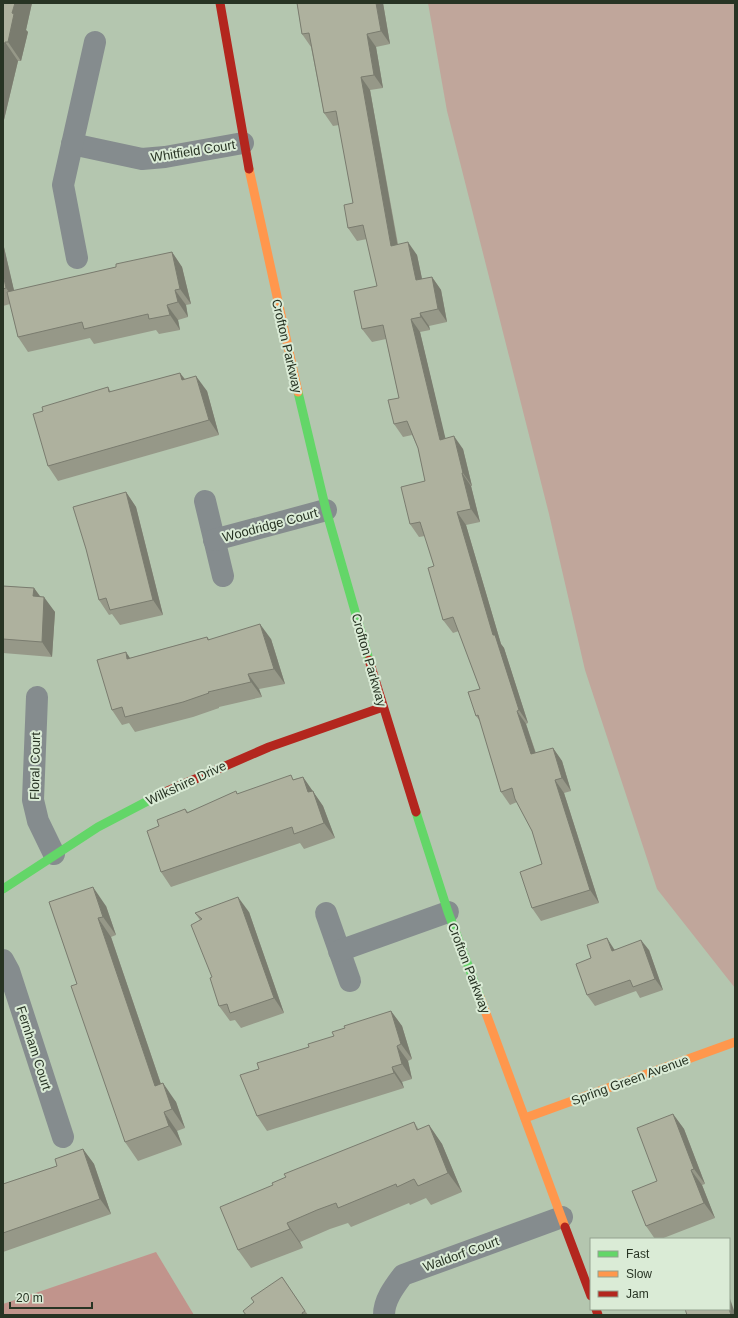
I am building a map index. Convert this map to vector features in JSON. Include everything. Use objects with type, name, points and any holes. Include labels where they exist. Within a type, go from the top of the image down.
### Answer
[{"type":"street","name":"Crofton Parkway","points":[[220,3],[243,143],[280,318],[326,510],[383,707],[448,912],[590,1293]]},
{"type":"street","points":[[77,258],[62,185],[95,42]]},
{"type":"street","name":"Whitfield Court","points":[[72,144],[142,159],[165,157],[243,143]]},
{"type":"street","name":"Woodridge Court","points":[[205,501],[223,576]]},
{"type":"street","name":"Woodridge Court","points":[[214,540],[326,510]]},
{"type":"street","name":"Floral Court","points":[[38,697],[33,800],[38,821],[54,854]]},
{"type":"street","name":"Wilkshire Drive","points":[[3,889],[54,854],[157,795],[225,764],[296,736],[383,707]]},
{"type":"street","points":[[339,951],[448,912]]},
{"type":"street","points":[[326,914],[350,981]]},
{"type":"street","name":"Fernham Court","points":[[3,960],[9,972],[63,1137]]},
{"type":"street","name":"Spring Green Avenue","points":[[525,1118],[735,1042]]},
{"type":"street","name":"Waldorf Court","points":[[384,1315],[386,1301],[394,1286],[403,1275],[562,1218]]},
{"type":"shaded area","points":[[428,3],[735,3],[735,988],[657,889],[585,670],[549,514],[447,111]]},
{"type":"shaded area","points":[[156,1252],[194,1315],[3,1315],[3,1304]]},
{"type":"building","points":[[3,3],[15,3],[8,42],[5,42],[3,49]]},
{"type":"building","points":[[297,3],[376,3],[381,31],[367,34],[374,75],[361,77],[391,246],[408,242],[416,280],[432,277],[438,309],[420,313],[421,317],[411,319],[440,440],[454,436],[463,473],[471,509],[457,512],[493,635],[495,635],[519,710],[517,711],[531,754],[553,748],[562,778],[555,780],[590,890],[532,908],[520,872],[542,864],[532,831],[515,799],[512,788],[501,792],[478,715],[476,716],[468,692],[480,689],[453,617],[443,620],[428,568],[434,566],[420,522],[410,524],[401,487],[425,481],[418,448],[407,421],[394,424],[388,400],[399,398],[383,325],[362,329],[354,291],[377,286],[363,225],[348,228],[344,205],[353,203],[336,111],[324,113],[309,33],[302,34]]},
{"type":"building","points":[[172,252],[180,289],[175,290],[178,302],[167,305],[170,315],[149,319],[148,314],[84,329],[82,322],[18,337],[7,292],[116,267],[116,264]]},
{"type":"building","points":[[3,274],[6,288],[3,289]]},
{"type":"building","points":[[180,373],[182,380],[196,376],[209,420],[48,466],[33,414],[43,411],[42,407],[108,387],[109,392]]},
{"type":"building","points":[[126,492],[153,600],[110,610],[106,598],[99,600],[86,549],[73,507]]},
{"type":"building","points":[[3,586],[34,588],[33,596],[44,597],[42,642],[3,639]]},
{"type":"building","points":[[260,624],[274,669],[248,674],[251,682],[208,692],[209,693],[183,702],[125,717],[122,707],[112,710],[97,660],[126,652],[127,659],[207,637],[208,640]]},
{"type":"building","points":[[291,775],[293,780],[303,777],[308,792],[313,791],[324,823],[294,834],[292,827],[161,872],[147,831],[159,826],[157,820],[185,809],[187,813],[236,791],[237,794]]},
{"type":"building","points":[[93,887],[103,917],[98,918],[155,1086],[163,1083],[172,1109],[164,1112],[169,1126],[125,1142],[71,986],[77,984],[49,902]]},
{"type":"building","points":[[238,897],[274,998],[230,1013],[227,1004],[219,1006],[210,978],[212,977],[191,925],[202,919],[195,913]]},
{"type":"building","points":[[607,938],[612,951],[641,940],[655,979],[633,987],[630,980],[587,995],[576,964],[591,958],[587,945]]},
{"type":"building","points":[[391,1011],[401,1044],[397,1046],[402,1064],[392,1067],[394,1073],[257,1116],[240,1075],[259,1069],[257,1063],[309,1047],[308,1044],[334,1036],[332,1032],[345,1028],[344,1026]]},
{"type":"building","points":[[673,1114],[694,1169],[691,1170],[704,1203],[646,1226],[632,1191],[657,1181],[637,1128]]},
{"type":"building","points":[[414,1122],[417,1130],[429,1125],[448,1173],[418,1186],[414,1179],[397,1187],[396,1184],[338,1208],[336,1203],[287,1223],[290,1229],[238,1250],[220,1207],[273,1185],[272,1183],[286,1177],[284,1174]]},
{"type":"building","points":[[83,1149],[100,1199],[3,1233],[3,1184],[57,1166],[55,1159]]},
{"type":"building","points":[[282,1277],[305,1311],[302,1313],[303,1315],[246,1315],[243,1311],[254,1302],[251,1298]]},
{"type":"building","points":[[685,1310],[729,1310],[731,1315],[687,1315]]},
{"type":"traffic: fast","points":[[298,392],[326,510],[369,660]]},
{"type":"traffic: fast","points":[[3,889],[98,827],[163,793]]},
{"type":"traffic: fast","points":[[416,812],[448,912],[480,997]]},
{"type":"traffic: slow","points":[[249,169],[298,392]]},
{"type":"traffic: slow","points":[[480,997],[565,1227]]},
{"type":"traffic: slow","points":[[525,1118],[735,1042]]},
{"type":"traffic: jam","points":[[220,3],[249,169]]},
{"type":"traffic: jam","points":[[369,660],[416,812]]},
{"type":"traffic: jam","points":[[163,793],[269,747],[383,707]]},
{"type":"traffic: jam","points":[[565,1227],[590,1293]]},
{"type":"traffic: jam","points":[[596,1310],[598,1315]]}]
